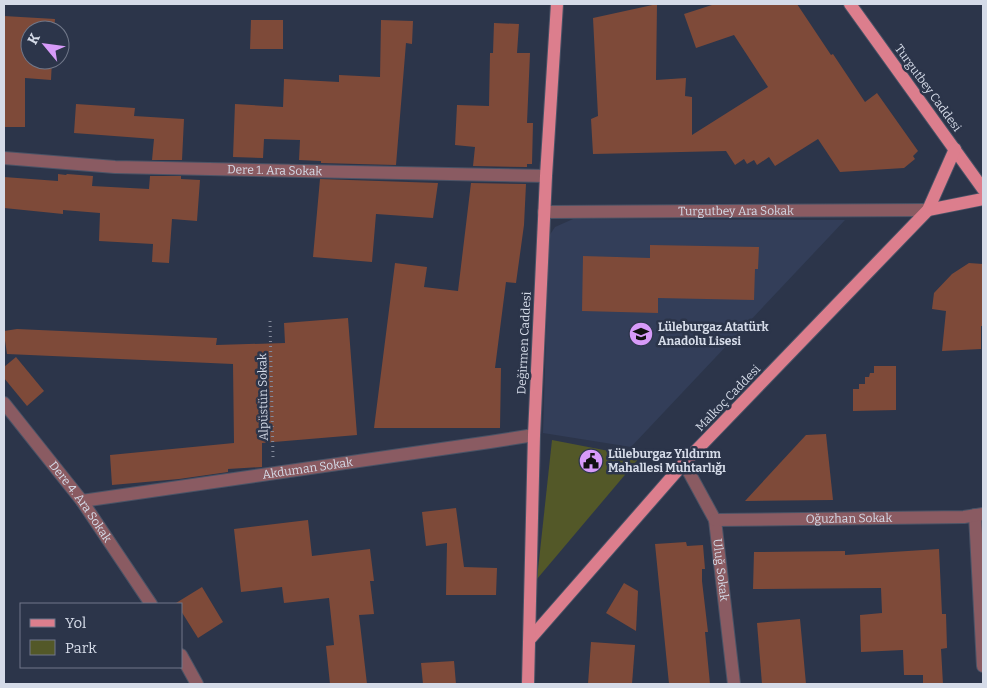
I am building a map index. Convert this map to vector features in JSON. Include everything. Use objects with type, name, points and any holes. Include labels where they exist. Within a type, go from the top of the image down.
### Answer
[{"type":"main road","name":"Değirmen Caddesi","points":[[528,684],[534,435],[544,212],[557,4]]},
{"type":"main road","name":"Turgutbey Caddesi","points":[[850,4],[983,189]]},
{"type":"main road","name":"Malkoç Caddesi","points":[[530,639],[684,462],[928,210],[955,149]]},
{"type":"main road","points":[[928,210],[983,199]]},
{"type":"street","name":"Dere 1. Ara Sokak","points":[[4,158],[115,167],[546,176]]},
{"type":"street","name":"Turgutbey Ara Sokak","points":[[544,212],[928,210]]},
{"type":"street","name":"Dere 4. Ara Sokak","points":[[4,403],[82,501],[150,603]]},
{"type":"street","name":"Akduman Sokak","points":[[82,501],[534,435]]},
{"type":"street","name":"Uluğ Sokak","points":[[684,462],[715,520],[734,684]]},
{"type":"street","name":"Oğuzhan Sokak","points":[[715,520],[964,517],[979,515]]},
{"type":"street","points":[[979,515],[983,666]]},
{"type":"street","points":[[182,657],[197,684]]},
{"type":"path","name":"Alpüstün Sokak","points":[[270,320],[273,473]]},
{"type":"shaded area","name":"Lüleburgaz Atatürk Anadolu Lisesi","points":[[573,219],[845,220],[631,447],[543,433],[549,236],[555,227]]},
{"type":"green space","points":[[552,440],[640,457],[537,579]]},
{"type":"building","points":[[657,4],[656,80],[686,78],[685,96],[692,97],[692,135],[768,87],[734,35],[696,48],[684,14],[715,4],[797,4],[865,102],[877,93],[918,151],[913,156],[915,159],[904,168],[840,172],[818,139],[775,166],[769,157],[757,165],[754,160],[747,164],[744,159],[735,165],[726,151],[593,154],[591,119],[598,116],[593,18]]},
{"type":"building","points":[[4,16],[55,19],[20,20],[20,70],[52,70],[51,80],[25,78],[25,127],[4,127]]},
{"type":"building","points":[[251,20],[283,20],[283,49],[250,49]]},
{"type":"building","points":[[381,20],[413,21],[412,44],[406,43],[396,165],[321,163],[321,161],[299,160],[300,140],[264,139],[263,158],[233,157],[235,104],[283,107],[284,79],[339,82],[339,75],[380,77]]},
{"type":"building","points":[[494,23],[519,24],[517,53],[530,53],[527,123],[533,123],[532,164],[527,164],[527,167],[473,166],[475,147],[455,145],[457,105],[489,106],[490,53],[493,53]]},
{"type":"building","points":[[76,104],[135,108],[134,116],[184,119],[182,160],[152,160],[154,139],[74,133]]},
{"type":"building","points":[[58,174],[93,176],[92,186],[149,189],[150,176],[181,176],[181,179],[200,180],[197,221],[172,219],[169,263],[152,262],[153,244],[99,241],[100,213],[63,210],[63,214],[4,208],[4,177],[58,181]]},
{"type":"building","points":[[320,179],[438,183],[433,218],[376,214],[372,262],[313,257]]},
{"type":"building","points":[[471,183],[526,184],[524,225],[516,283],[506,282],[495,368],[501,368],[500,428],[374,428],[395,263],[427,267],[424,287],[458,291]]},
{"type":"building","points":[[650,245],[759,247],[758,269],[755,269],[754,300],[658,298],[658,313],[582,311],[583,256],[650,258]]},
{"type":"building","points":[[969,263],[983,264],[981,349],[942,351],[946,311],[932,309],[934,293],[952,274]]},
{"type":"building","points":[[348,318],[357,435],[262,443],[262,467],[228,469],[228,472],[179,479],[112,485],[110,455],[234,443],[233,364],[7,354],[4,334],[4,331],[17,329],[217,338],[216,345],[285,343],[284,323]]},
{"type":"building","points":[[16,357],[44,391],[27,406],[4,378],[4,367]]},
{"type":"building","points":[[874,366],[896,366],[896,410],[853,411],[853,389],[859,389],[859,384],[865,384],[865,377],[869,377],[870,373],[874,373]]},
{"type":"building","points":[[826,434],[833,500],[745,501],[806,435]]},
{"type":"building","points":[[456,508],[464,567],[497,568],[496,595],[446,595],[447,543],[426,546],[422,512]]},
{"type":"building","points":[[308,520],[312,556],[370,549],[374,581],[370,581],[374,614],[359,615],[367,684],[330,684],[326,646],[334,645],[329,598],[284,603],[282,587],[241,592],[234,529]]},
{"type":"building","points":[[686,542],[687,546],[703,545],[705,569],[702,569],[702,581],[708,632],[705,632],[710,684],[669,684],[655,544]]},
{"type":"building","points":[[939,549],[942,614],[946,614],[947,648],[941,649],[943,684],[923,684],[923,675],[904,675],[903,650],[861,652],[860,615],[882,613],[881,588],[753,589],[754,552],[845,551],[845,555]]},
{"type":"building","points":[[624,583],[638,591],[636,631],[606,613]]},
{"type":"building","points":[[202,587],[223,622],[198,638],[182,613],[182,603],[176,603]]},
{"type":"building","points":[[800,619],[806,684],[762,684],[757,623]]},
{"type":"building","points":[[591,642],[635,645],[632,684],[588,684]]},
{"type":"building","points":[[454,661],[456,684],[423,684],[421,663]]},
{"type":"place","name":"Lüleburgaz Atatürk Anadolu Lisesi","points":[[641,334]]},
{"type":"place","name":"Lüleburgaz Yıldırım Mahallesi Muhtarlığı","points":[[591,461]]}]
